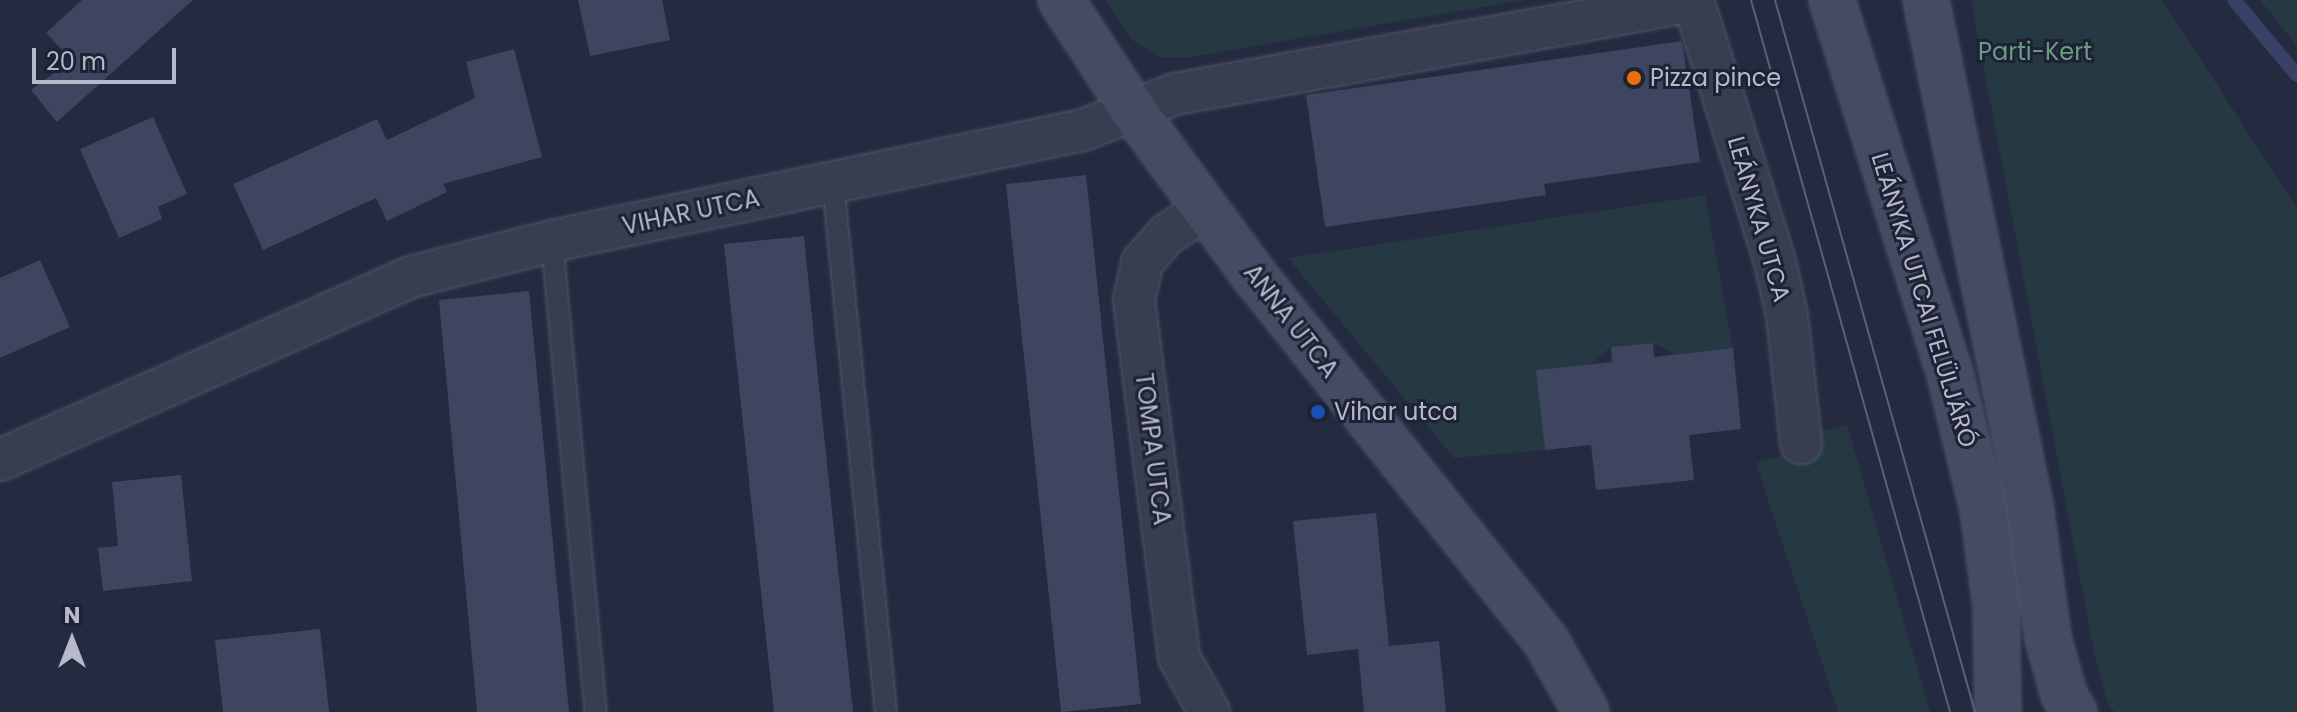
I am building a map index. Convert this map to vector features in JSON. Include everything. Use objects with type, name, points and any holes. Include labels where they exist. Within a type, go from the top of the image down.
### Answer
[{"type":"street","name":"ANNA UTCA","points":[[1061,0],[1133,110],[1262,286],[1546,641],[1586,712]]},
{"type":"street","name":"VIHAR UTCA","points":[[0,460],[411,277],[552,241],[1083,130],[1175,94],[1693,0]]},
{"type":"street","name":"LEÁNYKA UTCA","points":[[1693,0],[1775,262],[1787,316],[1801,443]]},
{"type":"street","name":"LEÁNYKA UTCAI FELÜLJÁRÓ","points":[[1832,0],[1949,370],[1983,509],[1996,605]]},
{"type":"street","points":[[1926,0],[2030,506],[2048,638],[2064,695],[2074,712]]},
{"type":"street","name":"TOMPA UTCA","points":[[1205,209],[1166,235],[1142,263],[1134,300],[1179,657],[1209,712]]},
{"type":"street","points":[[1996,605],[1998,712]]},
{"type":"street","points":[[1996,605],[2024,712]]},
{"type":"lane","points":[[833,182],[886,712]]},
{"type":"lane","points":[[552,241],[596,712]]},
{"type":"green space","points":[[1105,0],[1526,0],[1189,57],[1158,57],[1132,40]]},
{"type":"green space","name":"Parti-Kert","points":[[1971,0],[2162,0],[2297,208],[2297,712],[2114,712],[2107,701],[2095,658]]},
{"type":"green space","points":[[2260,0],[2297,0],[2297,46]]},
{"type":"green space","points":[[1705,195],[1733,348],[1674,354],[1653,343],[1611,347],[1591,364],[1537,370],[1545,450],[1454,458],[1288,258]]},
{"type":"green space","points":[[1847,424],[1930,712],[1838,712],[1756,463],[1807,448],[1808,435]]},
{"type":"building","points":[[82,0],[193,0],[57,122],[31,90],[72,60],[46,33]]},
{"type":"building","points":[[578,0],[662,0],[670,40],[590,56]]},
{"type":"building","points":[[1682,41],[1700,162],[1544,184],[1546,195],[1325,227],[1306,95]]},
{"type":"building","points":[[514,49],[542,157],[443,184],[447,192],[387,221],[376,198],[263,250],[233,184],[377,119],[387,140],[475,98],[466,62]]},
{"type":"building","points":[[153,117],[187,194],[158,207],[162,219],[119,238],[80,149]]},
{"type":"building","points":[[1086,175],[1141,704],[1061,712],[1006,184]]},
{"type":"building","points":[[804,236],[853,712],[774,712],[724,244]]},
{"type":"building","points":[[40,260],[70,327],[0,358],[0,278]]},
{"type":"building","points":[[529,291],[569,712],[477,712],[439,300]]},
{"type":"building","points":[[1653,343],[1654,357],[1733,348],[1741,429],[1689,435],[1694,480],[1596,490],[1591,445],[1545,450],[1536,370],[1612,362],[1611,347]]},
{"type":"building","points":[[181,475],[192,581],[103,591],[98,548],[118,546],[112,482]]},
{"type":"building","points":[[1376,513],[1389,646],[1370,648],[1439,641],[1446,712],[1364,712],[1358,649],[1307,655],[1293,521]]},
{"type":"building","points":[[320,629],[329,712],[223,712],[215,640]]},
{"type":"waterway","points":[[2234,0],[2297,75]]},
{"type":"tram line","points":[[1751,0],[1950,712]]},
{"type":"tram line","points":[[1775,0],[1975,712]]},
{"type":"place","name":"Pizza pince","points":[[1634,78]]},
{"type":"place","name":"Vihar utca","points":[[1318,412]]}]
